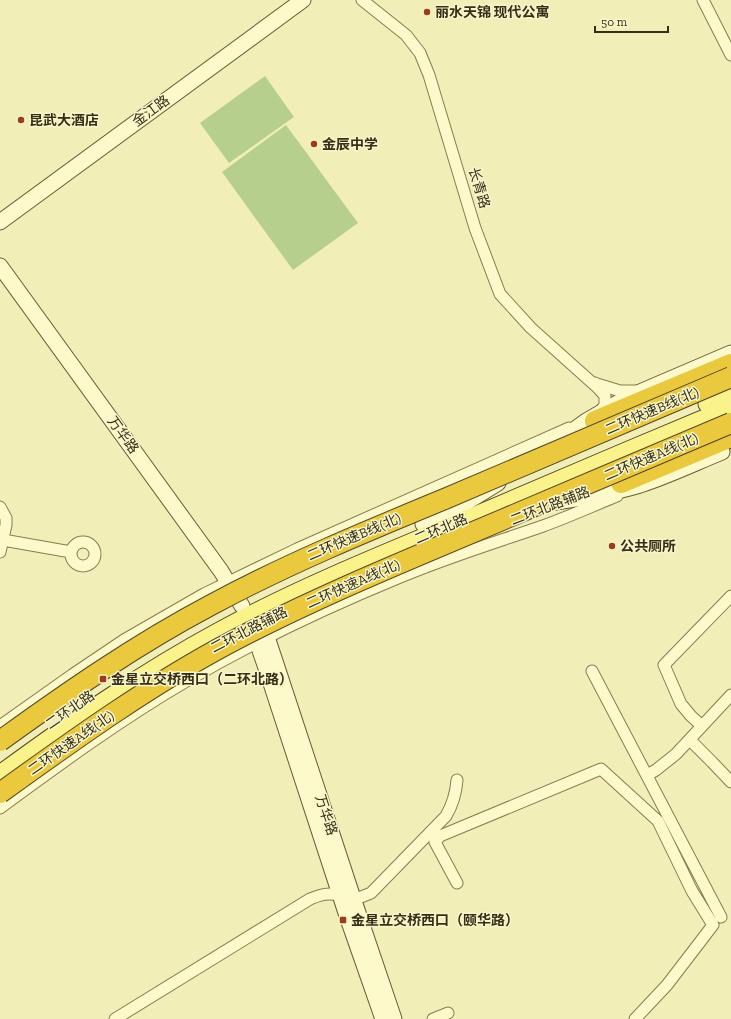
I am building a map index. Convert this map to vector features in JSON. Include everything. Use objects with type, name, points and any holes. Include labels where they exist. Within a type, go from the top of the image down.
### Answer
[{"type":"highway","points":[[426,529],[506,464],[568,433],[731,364]]},
{"type":"highway","name":"二环快速B线(北)","points":[[0,741],[92,676],[131,651],[183,620],[239,590],[295,563],[426,529],[731,377]]},
{"type":"highway","name":"二环快速A线(北)","points":[[0,793],[109,716],[159,683],[258,628],[313,601],[426,529],[731,423]]},
{"type":"highway","points":[[426,529],[580,499],[731,436]]},
{"type":"main road","name":"二环北路","points":[[519,490],[731,394]]},
{"type":"main road","name":"二环北路","points":[[0,774],[94,707],[308,574],[426,529],[519,490],[731,406]]},
{"type":"main road","name":"二环北路","points":[[0,760],[82,701],[190,633],[248,611]]},
{"type":"street","name":"金江路","points":[[0,222],[303,0]]},
{"type":"street","name":"长青路","points":[[362,0],[406,35],[420,53],[429,75],[475,228],[500,294],[530,328],[584,376]]},
{"type":"street","points":[[703,0],[731,55]]},
{"type":"street","name":"万华路","points":[[0,266],[248,611],[262,640],[347,896],[383,1019]]},
{"type":"street","points":[[0,726],[67,678],[124,640],[177,609],[228,582],[297,549],[524,448],[599,413],[639,392],[731,353]]},
{"type":"street","points":[[584,376],[597,384],[620,391],[639,392]]},
{"type":"street","points":[[426,529],[490,488],[599,413],[606,405],[605,396],[584,376]]},
{"type":"street","points":[[426,529],[464,522],[498,513],[623,490],[655,480],[731,448]]},
{"type":"street","name":"二环北路辅路","points":[[0,808],[147,705],[210,668],[262,640],[324,610],[403,575],[441,560],[564,518],[671,473]]},
{"type":"street","points":[[0,507],[6,518],[6,525],[0,552]]},
{"type":"street","points":[[3,540],[71,552]]},
{"type":"street","points":[[702,726],[690,716],[681,704],[664,665],[731,596]]},
{"type":"street","points":[[592,671],[721,917]]},
{"type":"street","points":[[646,776],[676,754],[731,695]]},
{"type":"street","points":[[690,740],[731,782]]},
{"type":"street","points":[[457,883],[435,842],[440,836],[601,769],[658,821],[692,891],[713,926],[667,985],[635,1019]]},
{"type":"street","points":[[115,1019],[310,899],[321,894],[330,893],[361,897],[371,893],[446,816],[452,805],[457,780]]},
{"type":"street","name":"万华路","points":[[347,896],[394,1019]]},
{"type":"street","points":[[433,1019],[448,1013]]},
{"type":"green space","points":[[265,76],[294,117],[229,163],[200,123]]},
{"type":"green space","points":[[286,125],[358,223],[293,270],[222,172]]},
{"type":"place","name":"丽水天锦 现代公寓","points":[[427,12]]},
{"type":"place","name":"昆武大酒店","points":[[21,120]]},
{"type":"place","name":"金辰中学","points":[[314,144]]},
{"type":"place","name":"公共厕所","points":[[612,546]]},
{"type":"place","name":"金星立交桥西口（二环北路）","points":[[103,679]]},
{"type":"place","name":"金星立交桥西口（颐华路）","points":[[343,920]]}]
